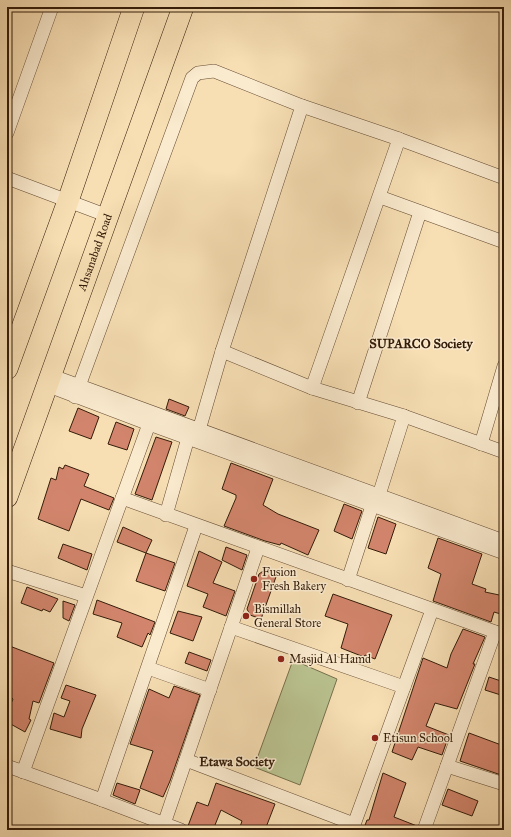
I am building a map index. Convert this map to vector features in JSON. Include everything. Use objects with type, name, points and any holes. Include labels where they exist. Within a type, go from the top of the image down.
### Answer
[{"type":"main road","points":[[7,369],[68,201],[134,7]]},
{"type":"main road","name":"Ahsanabad Road","points":[[7,497],[183,7]]},
{"type":"street","points":[[7,133],[52,7]]},
{"type":"street","points":[[77,392],[192,78],[198,73],[205,70],[214,71],[302,106],[399,139],[504,178]]},
{"type":"street","points":[[199,430],[222,351],[302,106]]},
{"type":"street","points":[[312,388],[399,139]]},
{"type":"street","points":[[7,178],[108,216]]},
{"type":"street","points":[[380,197],[504,242]]},
{"type":"street","points":[[358,403],[420,212]]},
{"type":"street","points":[[222,351],[312,388],[404,416],[504,452]]},
{"type":"street","points":[[480,444],[504,366]]},
{"type":"street","points":[[48,380],[149,424],[188,438],[375,501],[504,541]]},
{"type":"street","points":[[77,392],[199,430],[504,553]]},
{"type":"street","points":[[348,580],[404,416]]},
{"type":"street","points":[[23,772],[149,424]]},
{"type":"street","points":[[166,515],[188,438]]},
{"type":"street","points":[[122,498],[196,526],[500,634],[424,830]]},
{"type":"street","points":[[102,800],[196,526]]},
{"type":"street","points":[[164,824],[258,548]]},
{"type":"street","points":[[7,571],[86,596]]},
{"type":"street","points":[[186,760],[353,827],[432,610]]},
{"type":"street","points":[[231,627],[404,687]]},
{"type":"street","points":[[148,668],[210,690]]},
{"type":"street","points":[[7,766],[181,830]]},
{"type":"street","points":[[448,766],[504,784]]},
{"type":"green space","points":[[293,660],[337,679],[300,785],[254,767]]},
{"type":"building","points":[[169,399],[189,407],[185,416],[166,409]]},
{"type":"building","points":[[78,408],[99,417],[91,439],[69,431]]},
{"type":"building","points":[[116,422],[134,429],[127,450],[108,444]]},
{"type":"building","points":[[156,437],[172,442],[152,500],[135,494]]},
{"type":"building","points":[[231,463],[273,479],[263,505],[278,514],[319,530],[308,555],[281,543],[280,545],[265,541],[224,526],[236,498],[236,495],[222,489]]},
{"type":"building","points":[[65,465],[89,474],[84,486],[114,498],[109,510],[81,499],[69,531],[38,519],[51,478],[56,480],[59,467],[63,469]]},
{"type":"building","points":[[344,504],[362,511],[352,539],[334,531]]},
{"type":"building","points":[[378,517],[396,524],[386,554],[368,548]]},
{"type":"building","points":[[123,527],[152,540],[146,553],[117,542]]},
{"type":"building","points":[[438,538],[482,554],[472,584],[486,589],[485,592],[504,596],[504,615],[494,612],[491,622],[433,601],[441,574],[428,568]]},
{"type":"building","points":[[63,544],[92,554],[87,570],[58,558]]},
{"type":"building","points":[[226,547],[247,555],[242,570],[222,560]]},
{"type":"building","points":[[199,551],[222,562],[213,583],[235,591],[226,616],[203,607],[208,594],[187,586]]},
{"type":"building","points":[[146,553],[175,563],[165,591],[136,581]]},
{"type":"building","points":[[266,569],[277,574],[261,619],[250,615],[247,609],[259,574]]},
{"type":"building","points":[[27,587],[58,599],[50,612],[43,609],[42,611],[21,603]]},
{"type":"building","points":[[333,594],[392,615],[375,659],[365,655],[364,657],[341,648],[348,624],[325,616]]},
{"type":"building","points":[[97,600],[155,622],[150,635],[148,633],[142,647],[117,637],[122,623],[93,614]]},
{"type":"building","points":[[63,601],[75,605],[69,621],[63,618]]},
{"type":"building","points":[[178,611],[202,617],[193,641],[170,633]]},
{"type":"building","points":[[463,629],[485,637],[473,664],[475,664],[457,709],[435,703],[426,726],[449,735],[442,755],[418,747],[412,760],[392,752],[423,658],[447,668],[451,654]]},
{"type":"building","points":[[7,645],[54,663],[39,703],[33,701],[29,719],[31,720],[25,732],[7,722],[7,713],[13,699],[7,694]]},
{"type":"building","points":[[189,652],[211,660],[207,671],[185,663]]},
{"type":"building","points":[[489,677],[504,682],[504,696],[485,690]]},
{"type":"building","points":[[66,685],[96,695],[82,729],[81,738],[50,729],[54,713],[64,717],[70,701],[61,698]]},
{"type":"building","points":[[174,686],[200,695],[163,797],[140,788],[153,751],[130,744],[149,689],[169,698]]},
{"type":"building","points":[[469,733],[504,746],[504,776],[460,761]]},
{"type":"building","points":[[383,773],[406,783],[394,817],[417,826],[416,830],[371,830],[364,828],[367,820],[369,820]]},
{"type":"building","points":[[117,783],[140,790],[135,804],[113,795]]},
{"type":"building","points":[[216,783],[275,804],[265,830],[239,830],[242,821],[221,810],[213,830],[200,830],[188,826],[197,802],[208,806]]},
{"type":"building","points":[[448,789],[478,801],[472,816],[442,805]]},
{"type":"place","name":"Fusion Fresh Bakery","points":[[254,579]]},
{"type":"place","name":"Bismillah General Store","points":[[246,616]]},
{"type":"place","name":"Masjid Al Hamd","points":[[281,659]]},
{"type":"place","name":"Etisun School","points":[[375,738]]},
{"type":"district","name":"SUPARCO Society","points":[[421,344]]},
{"type":"district","name":"Etawa Society","points":[[237,762]]}]
